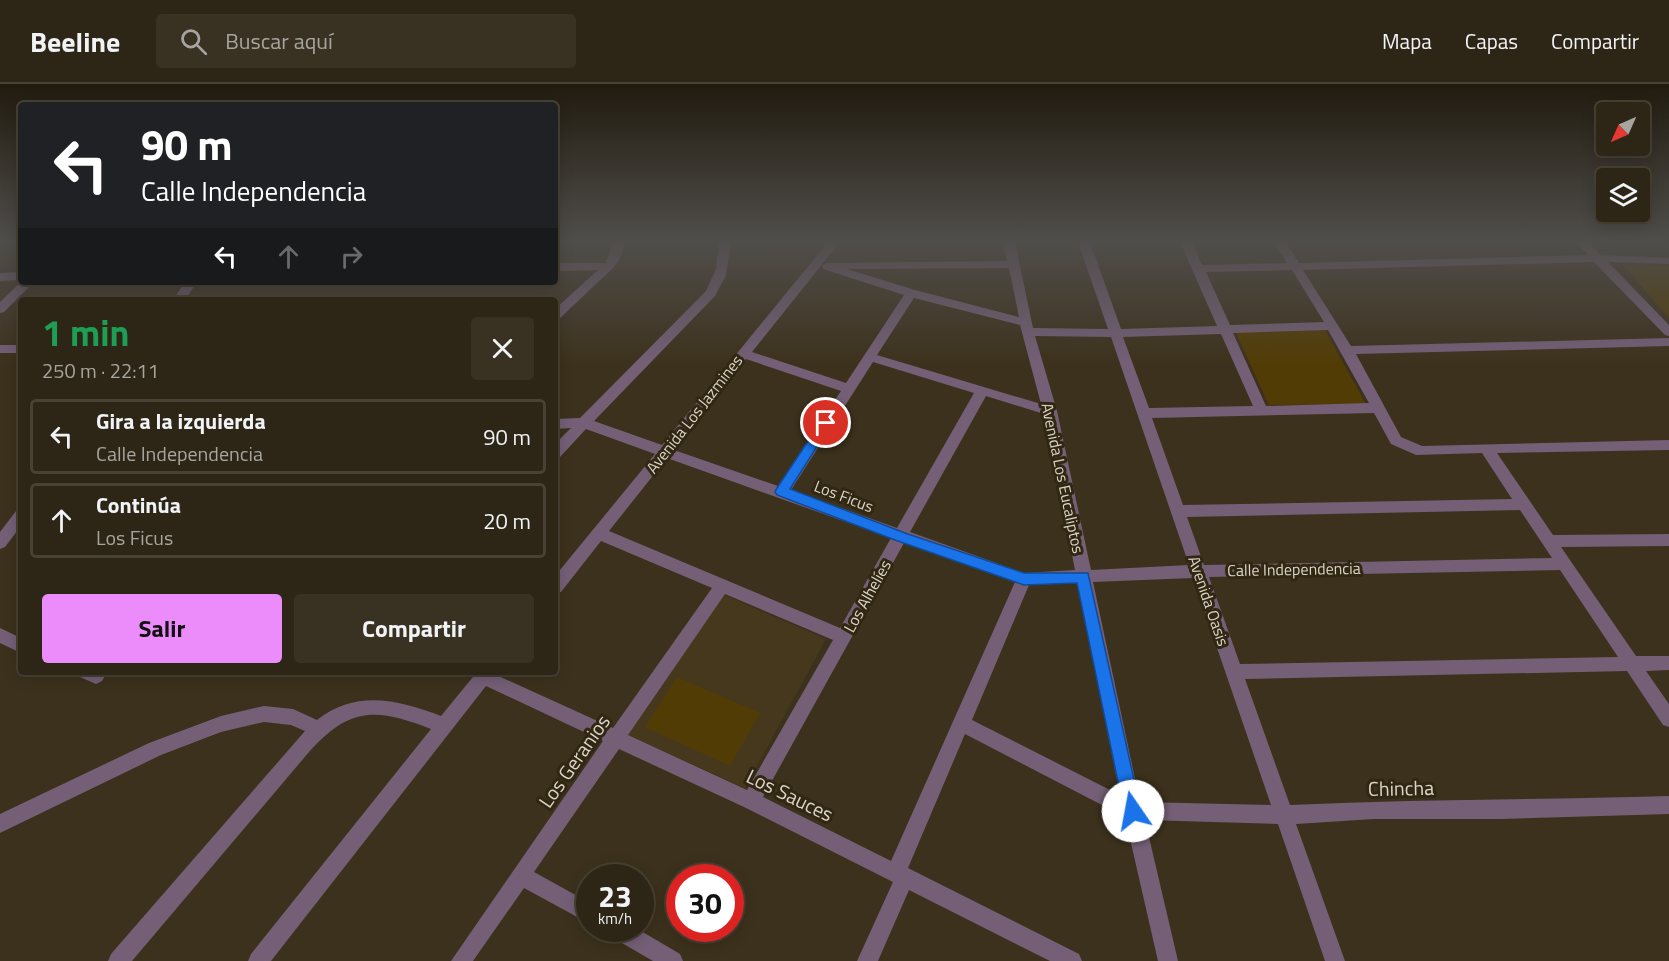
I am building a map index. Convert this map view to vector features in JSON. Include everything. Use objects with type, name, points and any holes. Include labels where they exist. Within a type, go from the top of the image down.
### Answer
[{"type":"street","points":[[558,313],[591,283]]},
{"type":"street","points":[[558,450],[711,293],[717,283]]},
{"type":"street","name":"Avenida Los Jazmines","points":[[558,583],[666,452],[742,353],[806,283]]},
{"type":"street","points":[[876,283],[1027,327],[1116,333],[1332,326]]},
{"type":"street","name":"Avenida Los Eucaliptos","points":[[1018,283],[1027,327],[1050,411],[1133,811],[1168,961]]},
{"type":"street","name":"Avenida Oasis","points":[[1098,283],[1335,961]]},
{"type":"street","points":[[1205,283],[1262,411]]},
{"type":"street","points":[[1306,283],[1347,350],[1396,440],[1407,446],[1420,451],[1669,445]]},
{"type":"street","points":[[1622,283],[1669,332]]},
{"type":"street","points":[[0,309],[25,285]]},
{"type":"street","points":[[782,492],[911,293]]},
{"type":"street","points":[[1347,350],[1669,342]]},
{"type":"street","points":[[0,349],[18,349]]},
{"type":"street","points":[[742,353],[849,389]]},
{"type":"street","points":[[869,357],[1050,411]]},
{"type":"street","name":"Los Alhelíes","points":[[751,801],[982,391]]},
{"type":"street","points":[[1144,413],[1379,408]]},
{"type":"street","points":[[558,424],[584,423]]},
{"type":"street","name":"Los Ficus","points":[[584,423],[782,492],[900,537],[1024,579]]},
{"type":"street","points":[[1486,448],[1669,719]]},
{"type":"street","points":[[1178,511],[1524,504]]},
{"type":"street","points":[[0,543],[18,519]]},
{"type":"street","points":[[598,533],[843,637]]},
{"type":"street","points":[[1549,541],[1669,540]]},
{"type":"street","name":"Calle Independencia","points":[[1024,579],[1199,571],[1564,564]]},
{"type":"street","points":[[867,961],[961,723],[1024,579]]},
{"type":"street","name":"Los Geranios","points":[[461,961],[722,586]]},
{"type":"street","points":[[0,635],[18,644]]},
{"type":"street","points":[[1234,672],[1669,663]]},
{"type":"street","points":[[258,961],[485,675]]},
{"type":"street","name":"Los Sauces","points":[[485,675],[901,875],[1041,954],[1072,961]]},
{"type":"street","points":[[118,961],[332,718],[350,710],[388,707],[407,711],[445,726]]},
{"type":"street","points":[[0,824],[155,748],[221,724],[264,714],[293,717],[320,729]]},
{"type":"street","points":[[961,723],[1133,811]]},
{"type":"street","name":"Chincha","points":[[1133,811],[1284,815],[1374,810],[1501,810],[1669,805]]},
{"type":"street","points":[[522,876],[576,906]]},
{"type":"street","points":[[640,942],[673,961]]},
{"type":"shaded area","points":[[1639,283],[1669,283],[1669,318]]},
{"type":"shaded area","points":[[1325,330],[1366,404],[1269,405],[1235,331]]},
{"type":"shaded area","points":[[724,595],[826,639],[745,788],[626,734]]},
{"type":"shaded area","points":[[677,677],[760,713],[730,766],[645,727]]},
{"type":"route","points":[[826,423],[782,492],[900,537],[1024,579],[1083,577],[1133,811]]}]
